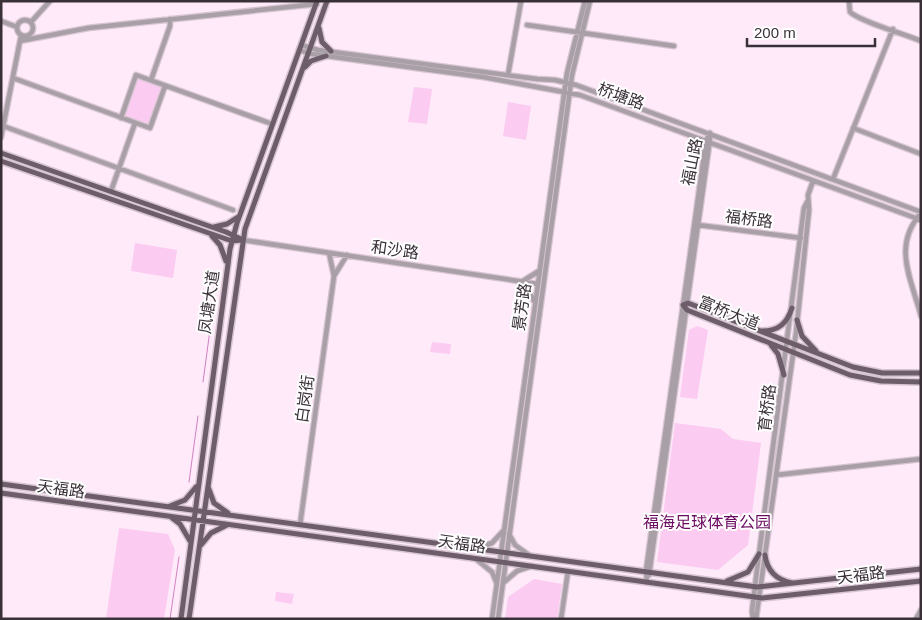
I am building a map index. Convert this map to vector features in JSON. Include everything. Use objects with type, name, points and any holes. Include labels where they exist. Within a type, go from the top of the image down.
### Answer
[{"type":"main road","name":"凤塘大道","points":[[189,619],[243,240],[248,220],[327,1]]},
{"type":"main road","name":"凤塘大道","points":[[181,619],[227,263],[233,234],[317,3]]},
{"type":"main road","points":[[319,25],[322,42],[330,51]]},
{"type":"main road","points":[[302,71],[311,61],[326,56]]},
{"type":"main road","name":"和沙路","points":[[1,153],[233,234],[243,240]]},
{"type":"main road","name":"和沙路","points":[[1,161],[232,241],[243,240]]},
{"type":"main road","points":[[212,227],[232,222],[241,212]]},
{"type":"main road","points":[[208,233],[220,244],[227,263]]},
{"type":"main road","name":"富桥大道","points":[[686,306],[843,363],[877,372],[921,373]]},
{"type":"main road","name":"富桥大道","points":[[686,306],[766,342],[840,371],[881,382],[921,382]]},
{"type":"main road","points":[[756,330],[764,331],[777,328],[786,322],[792,308]]},
{"type":"main road","points":[[797,320],[800,331],[806,341],[820,354]]},
{"type":"main road","points":[[766,342],[778,354],[784,375]]},
{"type":"main road","points":[[168,507],[190,496],[199,480]]},
{"type":"main road","name":"天福路","points":[[1,484],[755,586],[798,584],[921,569]]},
{"type":"main road","points":[[208,484],[214,503],[230,515]]},
{"type":"main road","name":"天福路","points":[[1,493],[774,598],[921,581]]},
{"type":"main road","points":[[168,516],[184,530],[191,545]]},
{"type":"main road","points":[[200,548],[210,533],[229,524]]},
{"type":"main road","points":[[719,582],[742,577],[754,567],[762,555],[772,574],[783,581],[798,584]]},
{"type":"street","points":[[31,22],[50,1]]},
{"type":"street","points":[[510,75],[512,50],[521,1]]},
{"type":"street","name":"景芳路","points":[[504,552],[509,534],[540,284],[568,83],[585,1]]},
{"type":"street","name":"景芳路","points":[[580,32],[590,1]]},
{"type":"street","points":[[849,1],[850,12],[855,17],[894,29],[921,40]]},
{"type":"street","points":[[21,38],[88,28],[317,3]]},
{"type":"street","points":[[151,80],[170,26],[170,19]]},
{"type":"street","points":[[17,27],[22,20],[31,22]]},
{"type":"street","points":[[1,21],[17,27],[21,38],[1,137]]},
{"type":"street","points":[[21,38],[31,34],[33,28],[31,22]]},
{"type":"street","points":[[527,25],[674,46]]},
{"type":"street","points":[[833,180],[894,29]]},
{"type":"street","name":"桥塘路","points":[[300,48],[326,56],[492,78],[567,92],[708,141],[918,219]]},
{"type":"street","name":"桥塘路","points":[[309,51],[330,51],[568,83],[710,133],[921,212]]},
{"type":"street","points":[[121,118],[136,75],[272,124]]},
{"type":"street","points":[[12,78],[150,128],[165,86]]},
{"type":"street","name":"景芳路","points":[[498,619],[504,552],[504,529],[567,92]]},
{"type":"street","points":[[111,191],[136,123]]},
{"type":"street","points":[[853,128],[921,154]]},
{"type":"street","points":[[2,130],[119,168],[233,210]]},
{"type":"street","name":"福山路","points":[[646,582],[710,133]]},
{"type":"street","name":"育桥路","points":[[757,596],[755,586],[776,475],[791,343],[792,308],[804,208],[808,201],[813,181]]},
{"type":"street","name":"育桥路","points":[[791,343],[797,320],[809,210],[808,201]]},
{"type":"street","points":[[921,212],[918,219],[907,232],[904,251],[921,316]]},
{"type":"street","name":"福桥路","points":[[696,225],[801,238]]},
{"type":"street","name":"和沙路","points":[[243,240],[540,284]]},
{"type":"street","points":[[329,253],[334,276]]},
{"type":"street","points":[[334,276],[347,256]]},
{"type":"street","points":[[535,304],[523,281],[540,270]]},
{"type":"street","name":"白岗街","points":[[300,525],[334,276]]},
{"type":"street","name":"育桥路","points":[[754,619],[757,596],[761,586],[762,555],[784,375],[790,351]]},
{"type":"street","points":[[840,371],[843,363]]},
{"type":"street","points":[[776,475],[921,459]]},
{"type":"street","points":[[477,548],[492,543],[504,529]]},
{"type":"street","points":[[509,534],[515,545],[530,556]]},
{"type":"street","points":[[476,558],[492,572],[500,584],[517,571],[533,566]]},
{"type":"street","points":[[561,619],[568,571]]},
{"type":"street","name":"景芳路","points":[[492,619],[500,584]]},
{"type":"street","points":[[916,619],[921,610]]},
{"type":"green space","points":[[137,78],[163,87],[149,126],[124,116]]},
{"type":"green space","points":[[414,87],[432,89],[427,124],[408,122]]},
{"type":"green space","points":[[508,102],[531,106],[526,140],[503,136]]},
{"type":"green space","points":[[135,243],[177,250],[173,278],[131,271]]},
{"type":"green space","points":[[697,326],[708,330],[697,399],[680,397],[689,330]]},
{"type":"green space","points":[[432,342],[451,344],[450,354],[430,352]]},
{"type":"green space","name":"福海足球体育公园","points":[[675,423],[721,429],[733,439],[761,443],[748,545],[718,570],[657,562]]},
{"type":"green space","points":[[119,528],[168,534],[175,550],[164,619],[106,619]]},
{"type":"green space","points":[[534,579],[562,584],[557,619],[505,619],[508,597]]},
{"type":"green space","points":[[276,592],[294,594],[292,604],[275,601]]},
{"type":"waterway","points":[[203,382],[214,300]]},
{"type":"waterway","points":[[189,482],[198,416]]},
{"type":"waterway","points":[[170,619],[179,557]]}]
